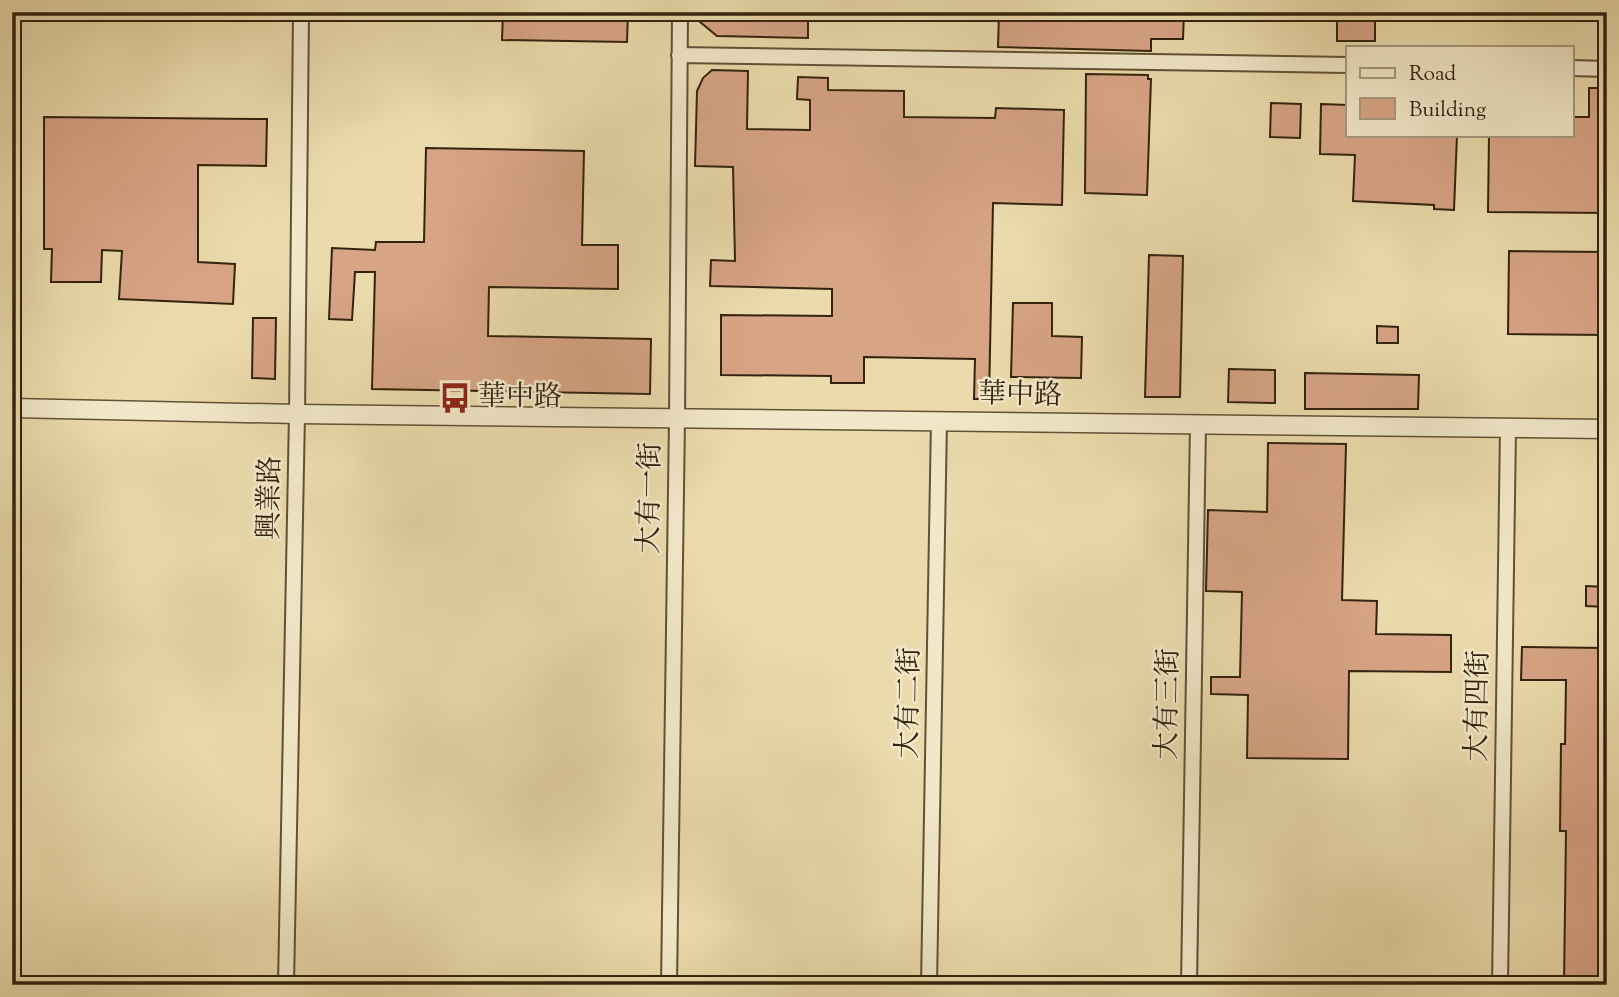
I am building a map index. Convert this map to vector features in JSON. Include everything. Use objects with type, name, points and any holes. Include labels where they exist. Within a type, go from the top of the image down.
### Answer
[{"type":"street","name":"興業路","points":[[286,985],[297,414],[301,12]]},
{"type":"street","name":"大有一街","points":[[669,985],[680,12]]},
{"type":"street","points":[[679,55],[1346,65]]},
{"type":"street","points":[[1574,68],[1607,69]]},
{"type":"street","name":"華中路","points":[[12,408],[297,414],[1607,429]]},
{"type":"street","name":"大有二街","points":[[929,985],[939,421]]},
{"type":"street","name":"大有三街","points":[[1189,985],[1198,424]]},
{"type":"street","name":"大有四街","points":[[1500,985],[1508,428]]},
{"type":"building","points":[[503,12],[628,12],[627,42],[502,40]]},
{"type":"building","points":[[698,12],[808,12],[808,38],[717,36],[700,22]]},
{"type":"building","points":[[999,12],[1184,12],[1183,39],[1151,39],[1151,51],[998,47]]},
{"type":"building","points":[[1337,12],[1375,12],[1375,41],[1337,41]]},
{"type":"building","points":[[712,70],[748,71],[747,129],[810,130],[810,100],[797,99],[798,77],[828,78],[828,90],[904,91],[904,117],[995,118],[996,108],[1064,110],[1062,205],[993,203],[989,399],[974,399],[975,359],[864,357],[864,383],[831,383],[831,376],[721,375],[721,315],[832,316],[832,289],[710,286],[711,260],[735,261],[733,167],[695,166],[697,91],[703,78]]},
{"type":"building","points":[[1086,74],[1148,75],[1148,79],[1151,79],[1147,195],[1085,193]]},
{"type":"building","points":[[1589,88],[1607,88],[1607,213],[1488,212],[1489,136],[1574,136],[1574,117],[1589,117]]},
{"type":"building","points":[[1271,103],[1301,104],[1300,138],[1270,137]]},
{"type":"building","points":[[1321,104],[1346,105],[1346,136],[1457,136],[1454,210],[1434,209],[1434,205],[1353,201],[1355,155],[1320,154]]},
{"type":"building","points":[[44,117],[267,119],[266,166],[198,165],[198,262],[235,264],[233,304],[119,299],[122,251],[102,250],[101,282],[51,282],[52,249],[44,249]]},
{"type":"building","points":[[426,148],[584,151],[582,245],[618,245],[618,289],[489,287],[488,336],[651,339],[650,394],[372,389],[375,272],[355,272],[352,320],[329,319],[332,248],[375,250],[376,242],[424,242]]},
{"type":"building","points":[[1509,251],[1607,252],[1607,335],[1508,334]]},
{"type":"building","points":[[1149,255],[1183,256],[1180,397],[1145,397]]},
{"type":"building","points":[[1013,303],[1052,303],[1052,336],[1082,337],[1081,378],[1011,377]]},
{"type":"building","points":[[253,318],[276,318],[275,379],[252,378]]},
{"type":"building","points":[[1377,326],[1398,327],[1398,343],[1377,343]]},
{"type":"building","points":[[1229,369],[1275,370],[1275,403],[1228,402]]},
{"type":"building","points":[[1305,373],[1419,375],[1418,409],[1305,409]]},
{"type":"building","points":[[1268,443],[1346,444],[1342,600],[1377,601],[1376,634],[1451,635],[1451,672],[1349,671],[1348,759],[1247,758],[1248,695],[1211,694],[1211,677],[1240,677],[1242,592],[1206,591],[1208,510],[1267,512]]},
{"type":"building","points":[[1586,586],[1607,587],[1607,607],[1586,606]]},
{"type":"building","points":[[1522,647],[1607,648],[1607,985],[1564,985],[1566,831],[1560,831],[1561,744],[1565,744],[1566,680],[1521,680]]},
{"type":"place","name":"華中路","points":[[455,398]]}]
